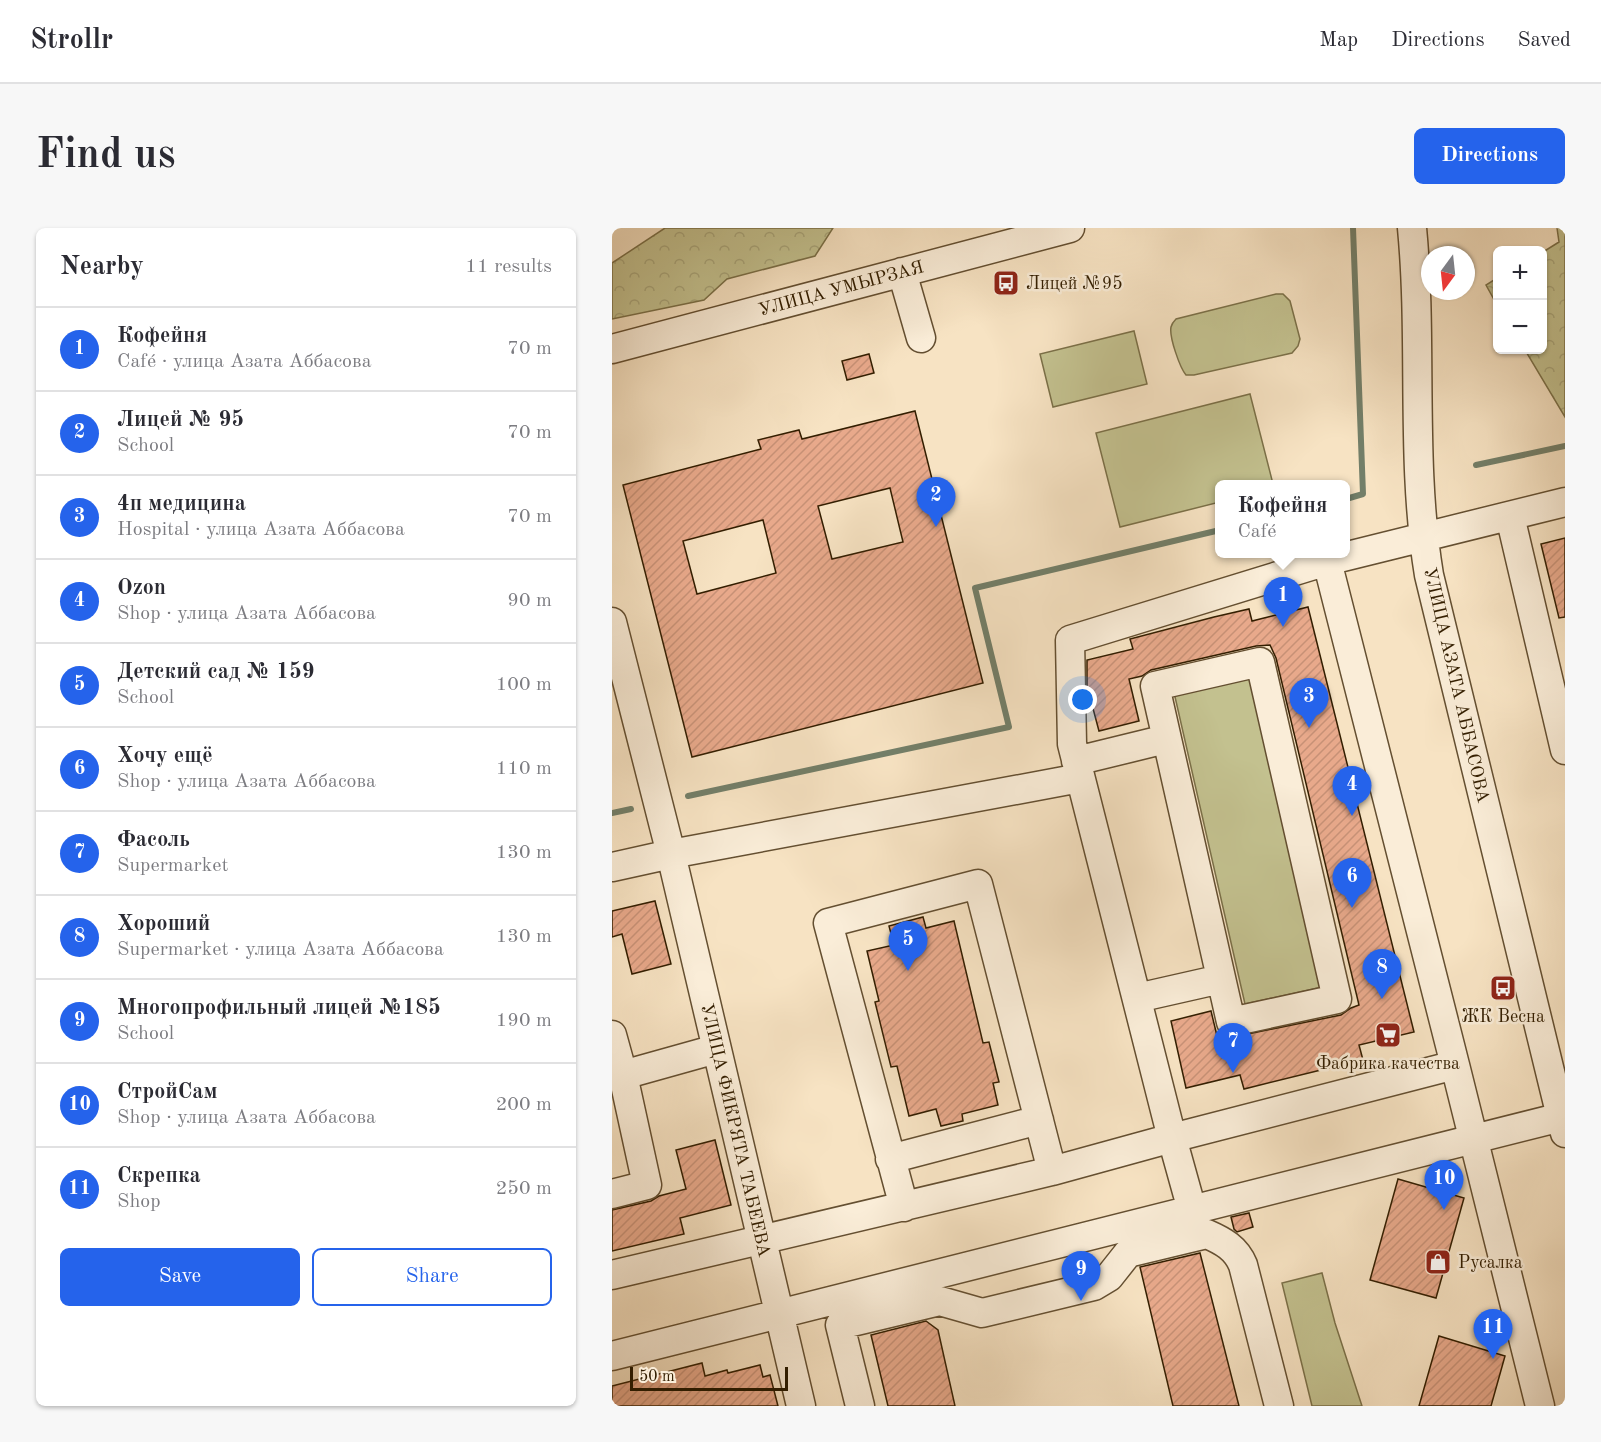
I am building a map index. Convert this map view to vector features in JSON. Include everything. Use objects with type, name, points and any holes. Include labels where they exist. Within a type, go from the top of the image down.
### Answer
[{"type":"street","name":"УЛИЦА УМЫРЗАЯ","points":[[612,349],[1070,228]]},
{"type":"street","name":"УЛИЦА АЗАТА АББАСОВА","points":[[1412,228],[1417,280],[1417,410],[1423,538],[1429,575],[1564,1122]]},
{"type":"street","points":[[902,272],[921,339]]},
{"type":"street","points":[[1350,555],[1565,502]]},
{"type":"street","points":[[1510,516],[1565,750]]},
{"type":"street","points":[[1192,1210],[1072,744],[1070,640],[1340,558]]},
{"type":"street","points":[[1327,561],[1540,1406]]},
{"type":"street","name":"УЛИЦА ФИКРЯТА ТАБЕЕВА","points":[[612,622],[672,854],[801,1406]]},
{"type":"street","points":[[1260,662],[1337,999],[1231,1022],[1167,739],[1155,686],[1260,662]]},
{"type":"street","points":[[612,867],[1078,769],[1167,739]]},
{"type":"street","points":[[904,1207],[828,922],[978,884],[1053,1171]]},
{"type":"street","points":[[1137,998],[1221,979]]},
{"type":"street","points":[[612,1035],[624,1075],[647,1185],[612,1194]]},
{"type":"street","points":[[624,1075],[716,1049]]},
{"type":"street","points":[[612,1275],[1053,1171],[1455,1065]]},
{"type":"street","points":[[890,1159],[1039,1120]]},
{"type":"street","points":[[612,1356],[1473,1139],[1564,1122]]},
{"type":"street","points":[[860,1406],[840,1325],[940,1301],[982,1313],[1094,1286],[1109,1277],[1128,1253],[1207,1234],[1230,1246],[1243,1265],[1279,1406]]},
{"type":"green space","points":[[665,228],[833,228],[815,256],[727,279],[704,300],[612,319],[612,263]]},
{"type":"green space","points":[[1557,228],[1565,228],[1565,417],[1527,354],[1547,354],[1547,250],[1559,242]]},
{"type":"green space","points":[[1493,281],[1493,298],[1486,285]]},
{"type":"green space","points":[[1283,294],[1290,301],[1300,339],[1292,353],[1186,375],[1178,359],[1172,338],[1171,327],[1176,319]]},
{"type":"green space","points":[[1134,331],[1147,384],[1053,407],[1040,354]]},
{"type":"green space","points":[[1250,394],[1272,480],[1215,480],[1215,503],[1120,527],[1096,433]]},
{"type":"green space","points":[[1256,670],[1327,986],[1245,1004],[1173,688]]},
{"type":"green space","points":[[1322,1273],[1335,1323],[1362,1406],[1312,1406],[1282,1283]]},
{"type":"building","points":[[869,354],[874,373],[847,380],[842,361]]},
{"type":"building","points":[[915,411],[983,683],[692,757],[623,485],[761,449],[758,440],[799,430],[802,439]],"holes":[[[890,488],[903,542],[832,559],[818,506]],[[763,520],[776,573],[697,594],[683,541]]]},
{"type":"building","points":[[1565,538],[1565,617],[1559,618],[1541,544]]},
{"type":"building","points":[[1308,607],[1414,1032],[1359,1045],[1363,1060],[1244,1089],[1240,1075],[1186,1088],[1171,1021],[1211,1011],[1218,1040],[1341,1015],[1359,1005],[1276,658],[1270,645],[1256,646],[1151,670],[1142,676],[1129,679],[1139,721],[1099,731],[1087,686],[1087,660],[1133,649],[1130,639],[1214,617],[1249,609],[1252,621]]},
{"type":"building","points":[[655,901],[671,964],[632,974],[622,934],[612,937],[612,911]]},
{"type":"building","points":[[923,917],[926,928],[954,921],[983,1043],[989,1042],[999,1082],[993,1083],[998,1105],[962,1114],[963,1121],[941,1126],[936,1109],[909,1116],[897,1066],[891,1067],[875,1002],[879,1001],[867,951],[894,945],[889,926]]},
{"type":"building","points":[[715,1140],[731,1205],[680,1218],[684,1234],[612,1251],[612,1210],[651,1201],[659,1196],[686,1189],[676,1150]]},
{"type":"building","points":[[1398,1179],[1464,1198],[1436,1298],[1370,1280]]},
{"type":"building","points":[[1249,1213],[1253,1227],[1237,1232],[1231,1217]]},
{"type":"building","points":[[1200,1253],[1239,1406],[1173,1406],[1140,1267]]},
{"type":"building","points":[[926,1321],[938,1330],[955,1406],[888,1406],[871,1335]]},
{"type":"building","points":[[1439,1336],[1505,1356],[1491,1406],[1419,1406]]},
{"type":"building","points":[[702,1363],[705,1376],[760,1365],[763,1377],[770,1375],[778,1406],[612,1406],[612,1386]]},
{"type":"waterway","points":[[1350,498],[1363,494],[1353,228]]},
{"type":"waterway","points":[[1476,465],[1565,446]]},
{"type":"waterway","points":[[688,796],[1009,727],[975,588],[1215,531]]},
{"type":"waterway","points":[[612,813],[631,809]]},
{"type":"place","name":"Лицей №95","points":[[1006,283]]},
{"type":"place","name":"Лицей № 95","points":[[936,527]]},
{"type":"place","name":"Кофейня","points":[[1283,627]]},
{"type":"place","name":"4п медицина","points":[[1309,728]]},
{"type":"place","name":"Ozon","points":[[1352,816]]},
{"type":"place","name":"Хочу ещё","points":[[1352,908]]},
{"type":"place","name":"Детский сад № 159","points":[[908,971]]},
{"type":"place","name":"ЖК Весна","points":[[1503,988]]},
{"type":"place","name":"Хороший","points":[[1382,999]]},
{"type":"place","name":"Фабрика качества","points":[[1388,1035]]},
{"type":"place","name":"Фасоль","points":[[1233,1073]]},
{"type":"place","name":"СтройСам","points":[[1444,1210]]},
{"type":"place","name":"Русалка","points":[[1438,1262]]},
{"type":"place","name":"Многопрофильный лицей №185","points":[[1081,1301]]},
{"type":"place","name":"Скрепка","points":[[1493,1359]]}]
